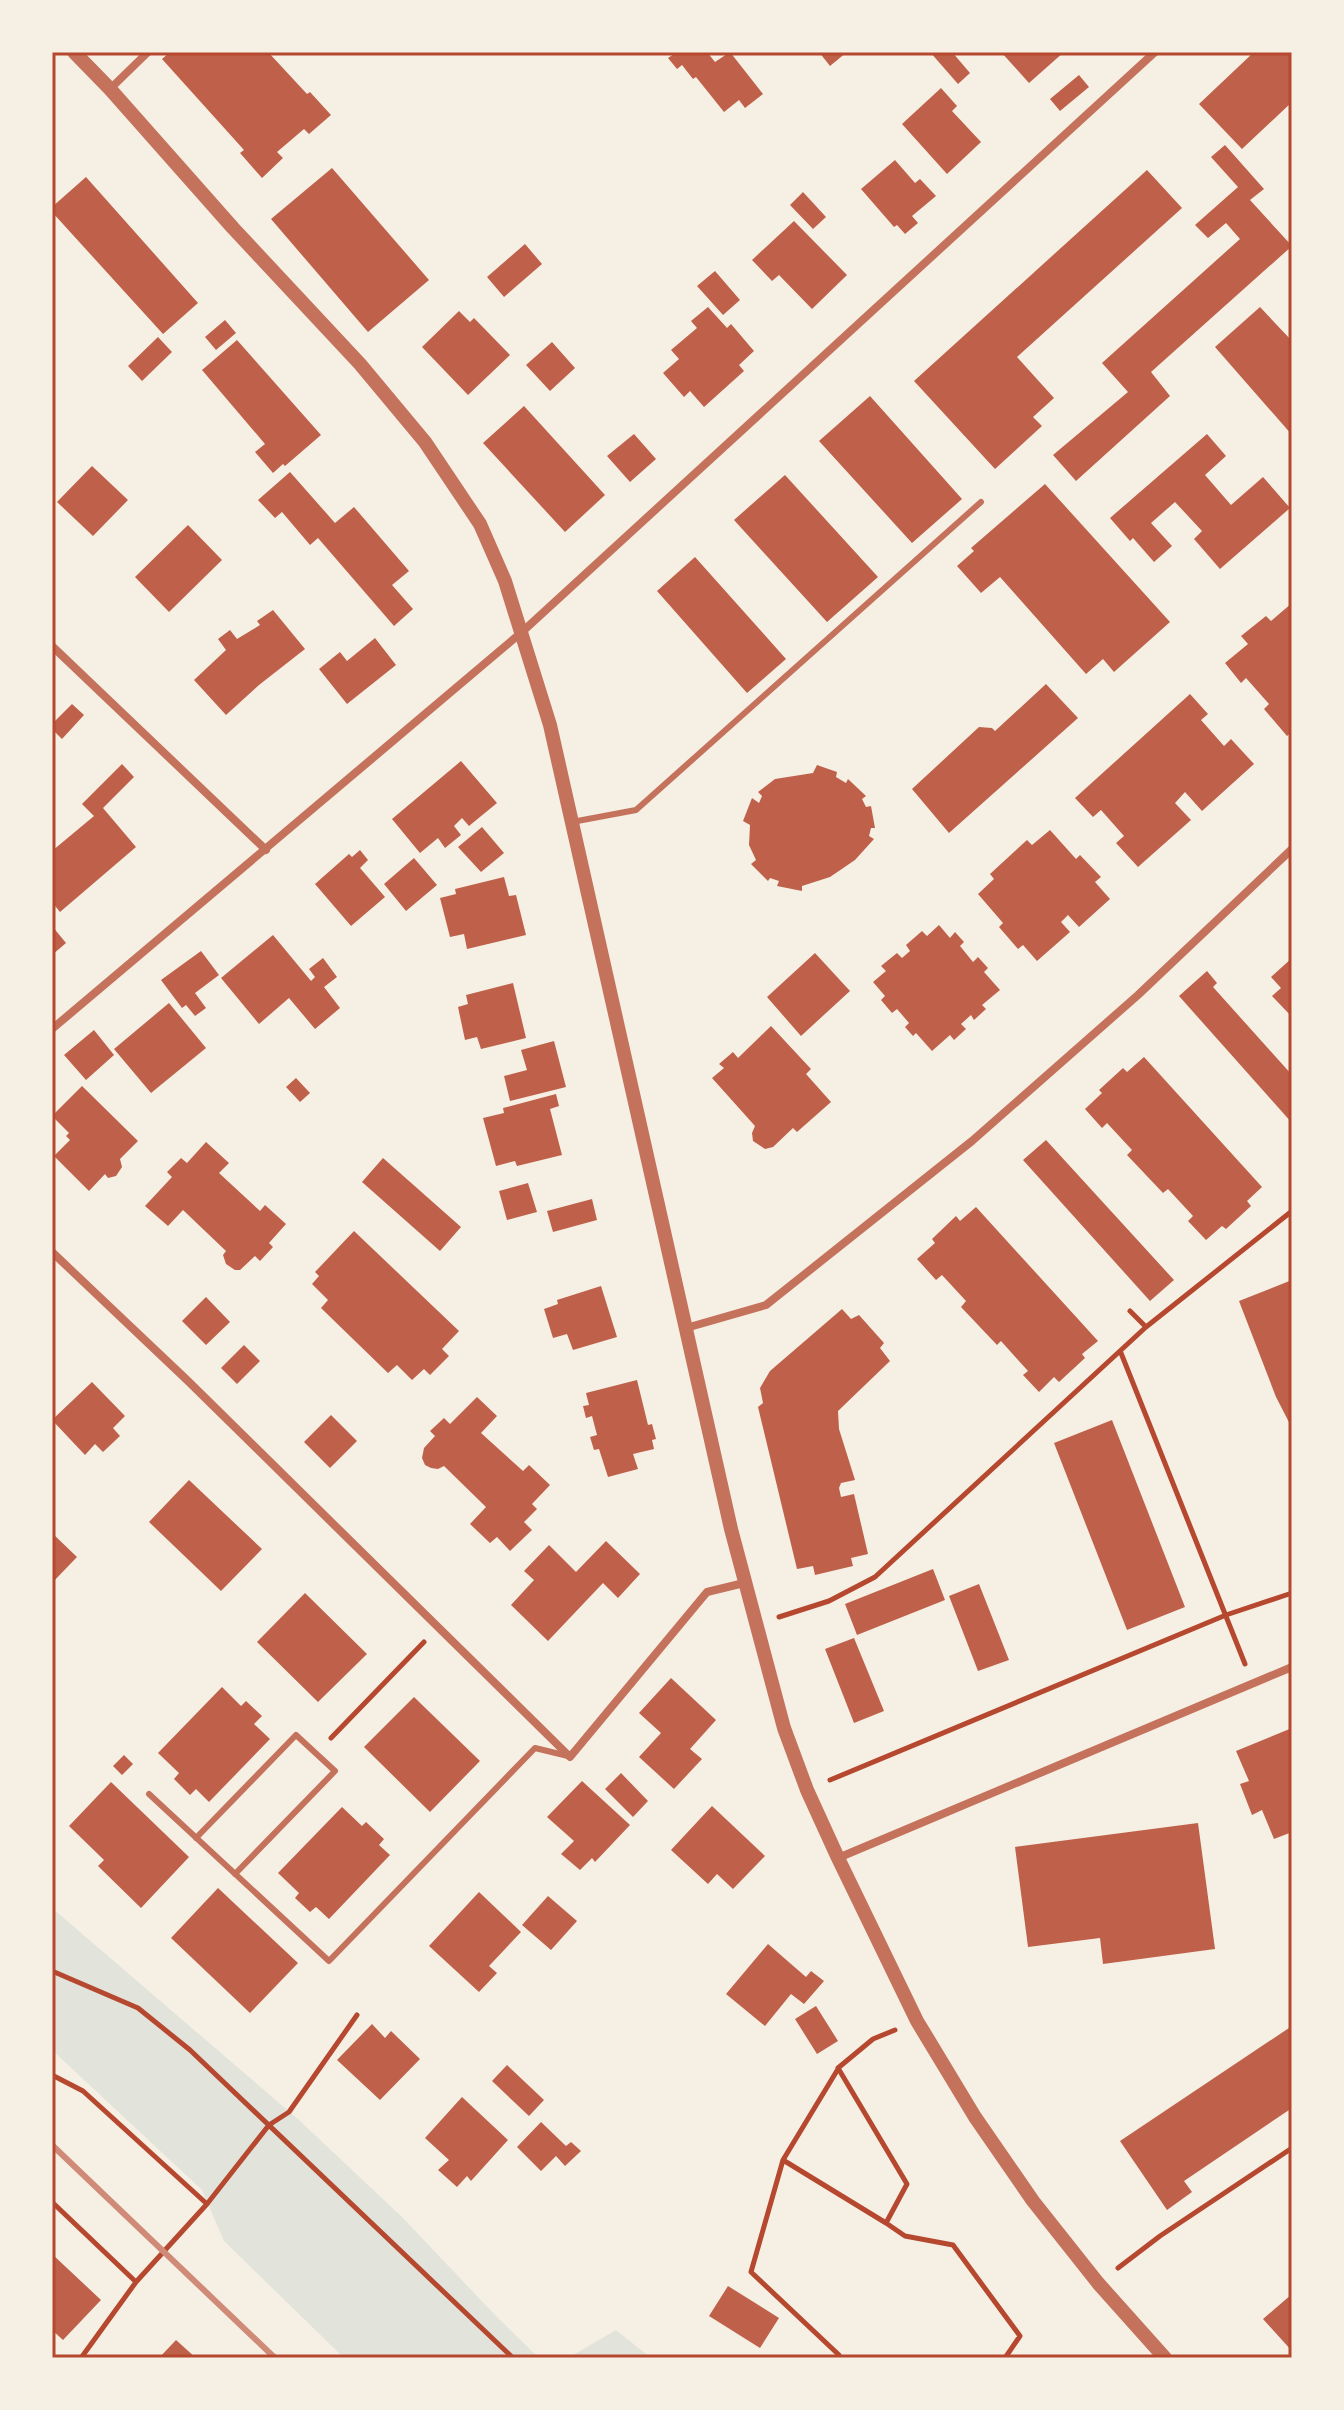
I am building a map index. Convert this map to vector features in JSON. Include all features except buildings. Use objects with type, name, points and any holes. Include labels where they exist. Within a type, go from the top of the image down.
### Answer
[{"type":"street","points":[[74,52],[360,364],[425,442],[480,524],[505,581],[550,725],[744,1583],[784,1728],[807,1790],[917,2021],[983,2129],[1033,2201],[1098,2283],[1165,2358]]},
{"type":"street","points":[[110,89],[148,52]]},
{"type":"street","points":[[52,1029],[522,632],[1155,52]]},
{"type":"street","points":[[52,646],[266,850]]},
{"type":"street","points":[[686,1328],[766,1305],[778,1296],[972,1141],[1138,995],[1292,849]]},
{"type":"street","points":[[52,1252],[188,1381],[570,1757],[707,1592],[744,1583]]},
{"type":"street","points":[[838,1858],[1292,1667]]},
{"type":"lane","points":[[572,822],[636,810],[981,502]]},
{"type":"lane","points":[[196,1838],[296,1735],[316,1753],[335,1771],[235,1874]]},
{"type":"lane","points":[[149,1794],[329,1961],[535,1748],[570,1757]]},
{"type":"path","points":[[757,1624],[829,1601],[875,1577],[1146,1327],[1292,1211]]},
{"type":"path","points":[[1130,1311],[1146,1327]]},
{"type":"path","points":[[1121,1353],[1253,1684]]},
{"type":"path","points":[[807,1790],[1226,1615],[1292,1593]]},
{"type":"path","points":[[316,1753],[439,1628]]},
{"type":"path","points":[[52,1971],[138,2008],[190,2050],[513,2358]]},
{"type":"path","points":[[81,2358],[136,2282],[207,2204],[269,2125],[289,2112],[357,2015]]},
{"type":"path","points":[[839,2357],[751,2272],[783,2160],[838,2068],[873,2039],[917,2021]]},
{"type":"path","points":[[838,2068],[907,2184],[886,2223]]},
{"type":"path","points":[[52,2075],[83,2091],[207,2204]]},
{"type":"path","points":[[1098,2283],[1160,2236],[1292,2148]]},
{"type":"path","points":[[783,2160],[905,2236],[953,2245],[1020,2336],[1005,2358]]},
{"type":"path","points":[[52,2202],[136,2282]]},
{"type":"shaded area","points":[[52,1908],[299,2120],[402,2217],[539,2358],[344,2358],[224,2241],[202,2190],[52,2050]]},
{"type":"shaded area","points":[[616,2330],[651,2358],[568,2358]]},
{"type":"railway","points":[[52,2145],[275,2358]]}]
